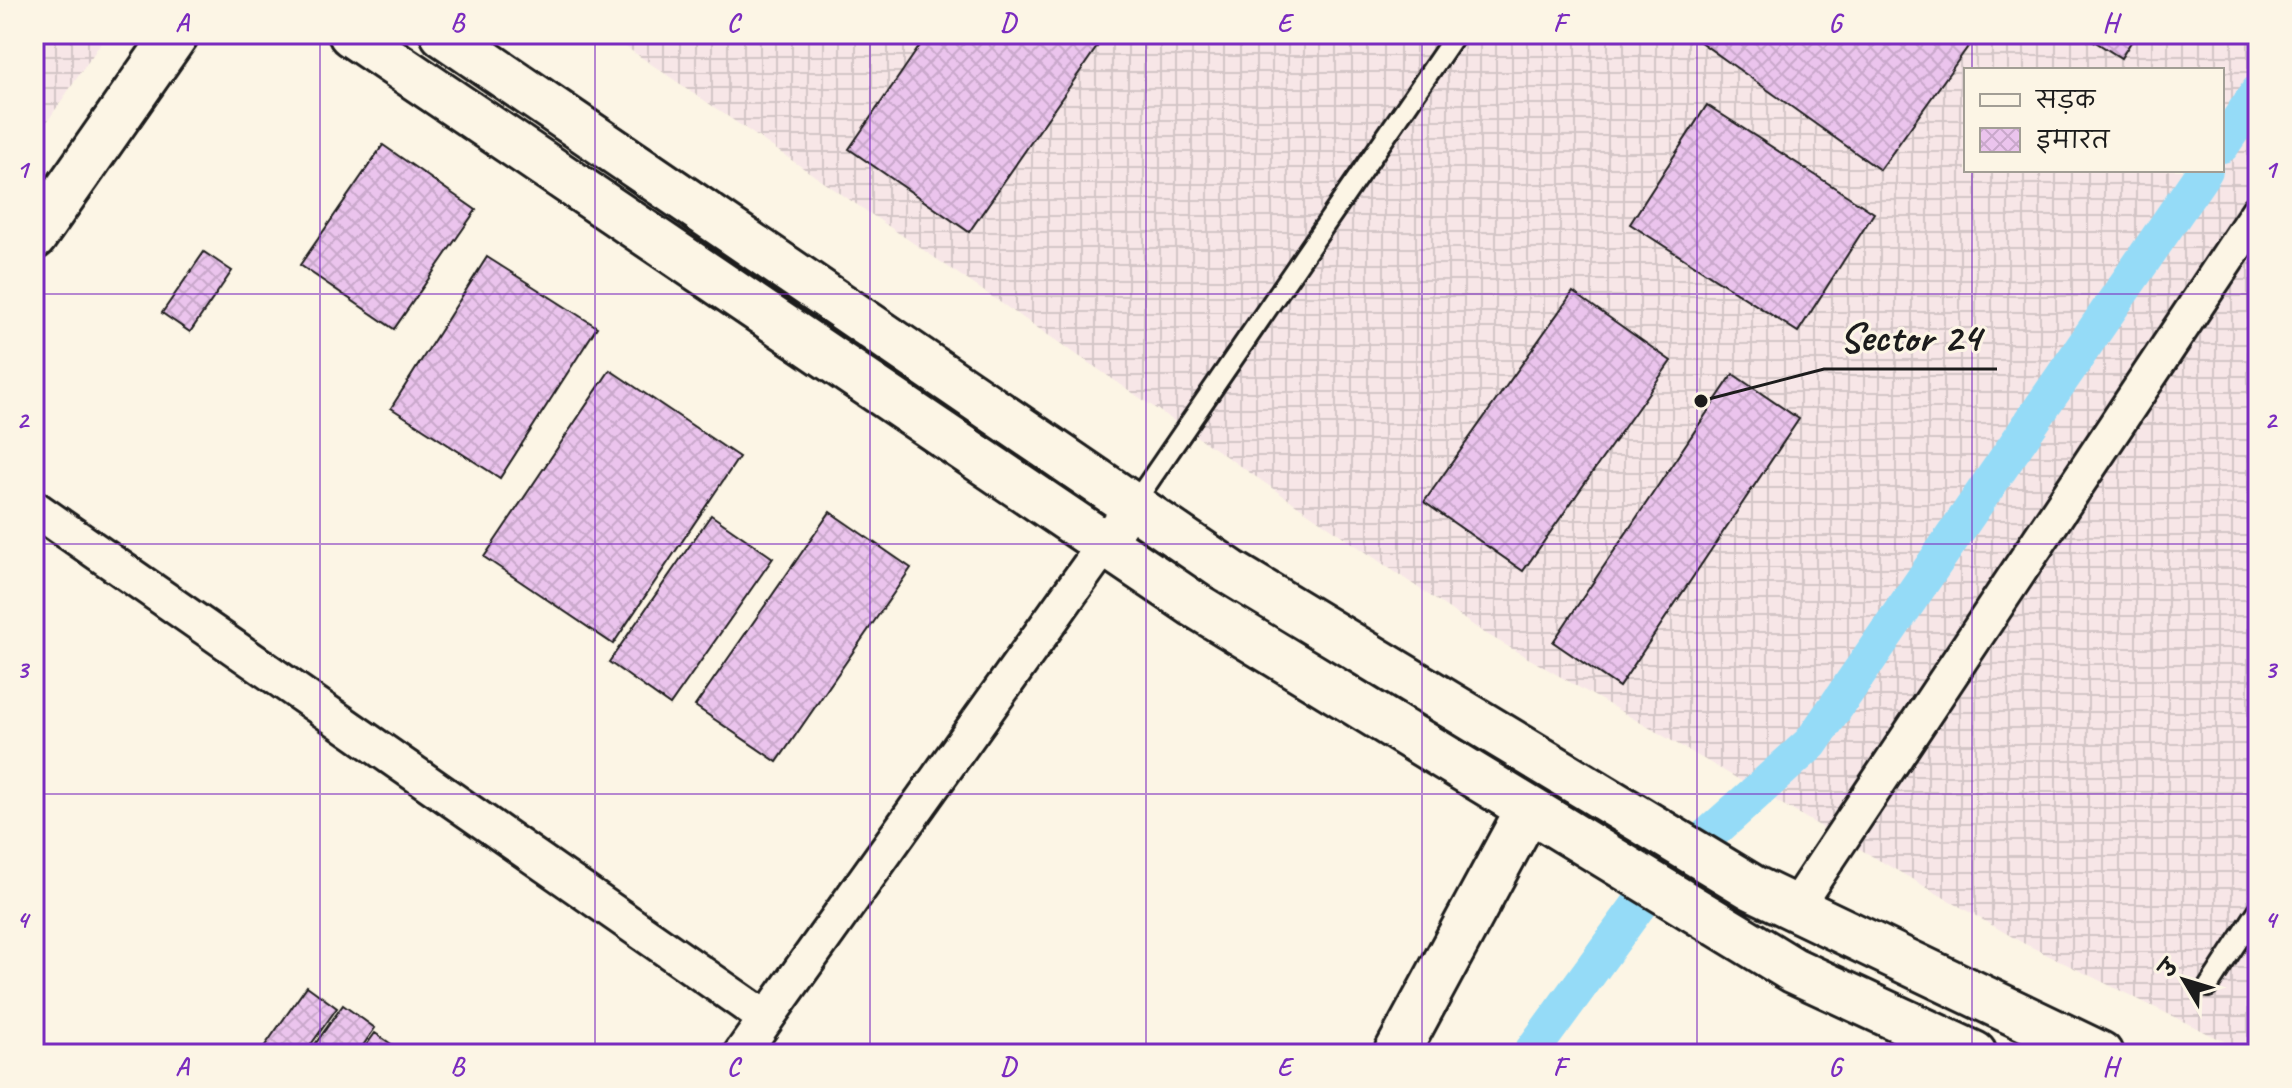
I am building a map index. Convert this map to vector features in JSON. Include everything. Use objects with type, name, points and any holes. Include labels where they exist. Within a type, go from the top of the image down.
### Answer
[{"type":"street","points":[[34,237],[176,34]]},
{"type":"street","points":[[351,34],[1195,605],[1793,970],[1974,1054]]},
{"type":"street","points":[[443,34],[1230,572],[1753,888],[2100,1054]]},
{"type":"street","points":[[1794,909],[2258,212]]},
{"type":"street","points":[[741,1054],[1133,505]]},
{"type":"street","points":[[34,508],[765,1018]]},
{"type":"street","points":[[1396,1054],[1528,810]]},
{"type":"lane","points":[[1133,505],[1456,34]]},
{"type":"lane","points":[[2208,987],[2258,910]]},
{"type":"shaded area","points":[[34,34],[107,34],[34,141]]},
{"type":"shaded area","points":[[607,34],[2258,34],[2258,1054],[2250,1054],[2023,943],[1483,632]]},
{"type":"building","points":[[928,34],[1106,34],[969,232],[849,149]]},
{"type":"building","points":[[1705,34],[1977,34],[1880,170],[1699,41]]},
{"type":"building","points":[[2099,34],[2136,34],[2121,58],[2094,41]]},
{"type":"building","points":[[1707,105],[1874,213],[1798,332],[1630,224]]},
{"type":"building","points":[[383,145],[476,210],[394,329],[300,265]]},
{"type":"building","points":[[204,252],[232,271],[190,332],[162,313]]},
{"type":"building","points":[[487,257],[597,327],[500,478],[391,408]]},
{"type":"building","points":[[1573,292],[1671,361],[1523,571],[1424,502]]},
{"type":"building","points":[[610,370],[739,457],[613,644],[484,557]]},
{"type":"building","points":[[1733,374],[1799,419],[1619,687],[1553,642]]},
{"type":"building","points":[[830,512],[911,568],[777,762],[695,706]]},
{"type":"building","points":[[711,515],[773,558],[670,705],[609,662]]},
{"type":"building","points":[[307,986],[337,1008],[304,1054],[259,1054]]},
{"type":"building","points":[[343,1005],[375,1028],[357,1054],[308,1054]]},
{"type":"building","points":[[375,1033],[406,1054],[360,1054]]},
{"type":"building","points":[[34,1039],[56,1054],[34,1054]]},
{"type":"waterway","points":[[2224,142],[2258,92]]},
{"type":"waterway","points":[[1530,1054],[1654,884],[1811,743],[2204,172]]},
{"type":"place","name":"Sector 24","points":[[1701,401]]}]
